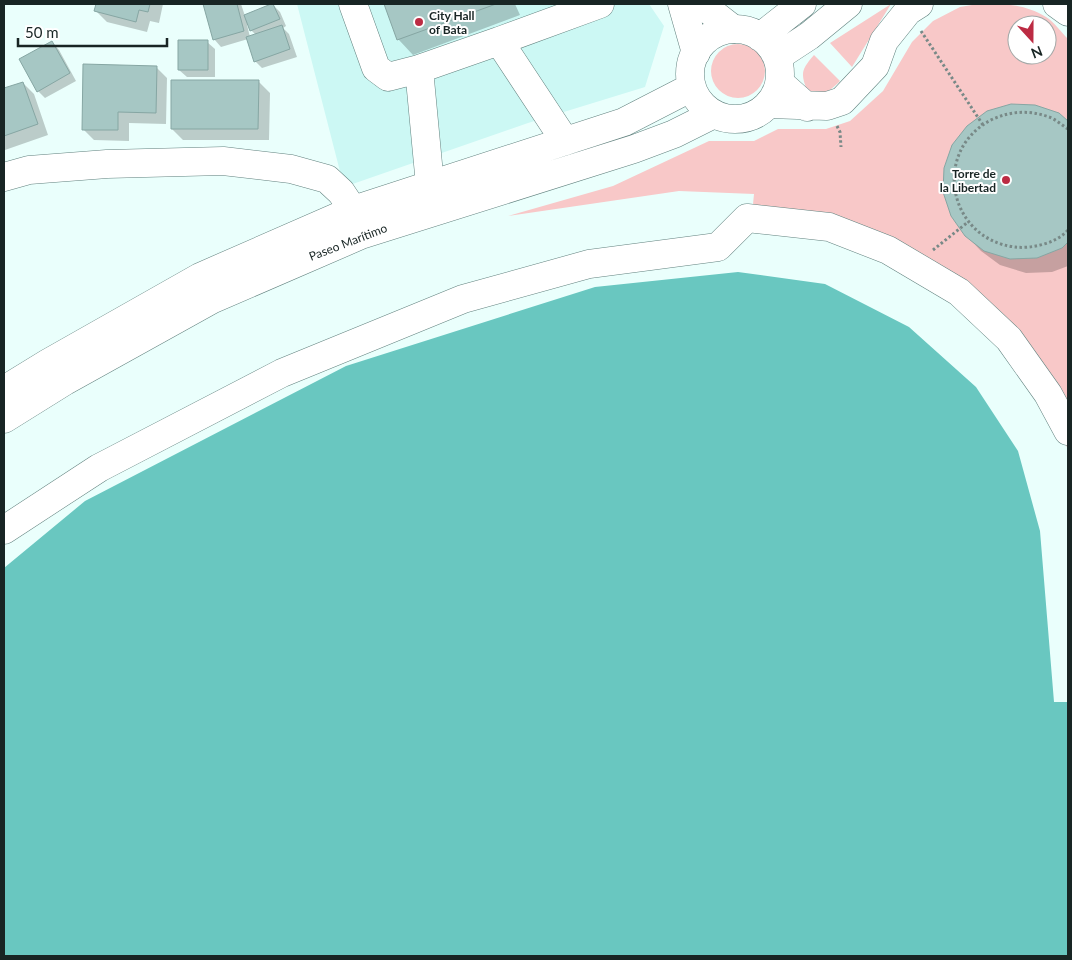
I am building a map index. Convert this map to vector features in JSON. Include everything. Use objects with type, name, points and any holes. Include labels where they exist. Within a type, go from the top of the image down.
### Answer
[{"type":"main road","points":[[352,4],[376,68],[388,77],[419,69],[500,41],[541,14],[600,4]]},
{"type":"main road","points":[[682,4],[696,53]]},
{"type":"main road","points":[[701,4],[733,30]]},
{"type":"main road","points":[[760,37],[802,4]]},
{"type":"main road","points":[[848,4],[809,36],[775,82],[757,114],[743,119],[728,119],[714,114],[704,107],[697,98],[692,88],[690,76],[696,53],[705,41],[718,33],[733,30],[747,31],[760,37],[770,45],[775,82],[808,107],[827,106],[842,101],[875,66],[884,42],[914,7]]},
{"type":"main road","points":[[1057,4],[1068,12]]},
{"type":"main road","points":[[500,41],[565,141]]},
{"type":"main road","points":[[419,69],[430,185]]},
{"type":"main road","name":"Paseo Marítimo","points":[[4,390],[200,277],[353,210],[624,122],[692,88]]},
{"type":"main road","name":"Paseo Marítimo","points":[[4,419],[64,381],[211,300],[361,235],[634,149],[674,134],[714,114]]},
{"type":"main road","points":[[4,177],[29,170],[107,164],[222,162],[291,169],[327,179],[341,192],[353,210]]},
{"type":"main road","points":[[4,530],[99,468],[282,373],[463,299],[589,264],[718,247],[747,218],[829,227],[888,250],[959,292],[1009,339],[1048,394],[1068,431]]},
{"type":"path","points":[[914,7],[983,124]]},
{"type":"path","points":[[1067,233],[1047,244],[1025,248],[1004,246],[984,237],[968,222],[958,202],[954,181],[957,160],[967,140],[983,124],[1004,114],[1027,112],[1050,117],[1068,129]]},
{"type":"path","points":[[914,265],[968,222]]},
{"type":"shaded area","points":[[297,4],[649,4],[664,26],[645,87],[528,123],[344,187]]},
{"type":"shaded area","points":[[891,4],[852,67],[830,43]]},
{"type":"shaded area","points":[[978,4],[1013,5],[1043,15],[1007,15],[1007,65],[1057,65],[1057,26],[1068,39],[1068,449],[1032,385],[1000,344],[953,302],[910,273],[828,238],[751,225],[754,194],[679,191],[508,216],[613,186],[709,141],[754,141],[778,129],[826,129],[850,121],[883,91],[912,42],[933,21],[960,7]]},
{"type":"shaded area","points":[[733,44],[743,44],[753,48],[761,56],[765,71],[761,86],[753,94],[743,98],[733,98],[723,94],[715,86],[711,76],[711,66],[715,56],[723,48]]},
{"type":"shaded area","points":[[814,55],[840,81],[832,88],[821,93],[807,90],[803,75],[803,71]]},
{"type":"water","points":[[738,272],[825,284],[909,327],[976,387],[1018,451],[1040,531],[1054,702],[1068,702],[1068,956],[4,956],[4,568],[85,501],[346,366],[595,287]]},
{"type":"building","points":[[96,4],[150,4],[148,12],[139,10],[136,22],[94,11]]},
{"type":"building","points":[[203,4],[237,4],[244,31],[213,40]]},
{"type":"building","points":[[273,4],[280,19],[250,31],[244,15]]},
{"type":"building","name":"City Hall of Bata","points":[[384,4],[496,4],[397,40]]},
{"type":"building","points":[[282,25],[290,49],[254,62],[246,37]]},
{"type":"building","points":[[178,40],[208,40],[208,70],[178,70]]},
{"type":"building","points":[[52,41],[70,73],[37,92],[19,59]]},
{"type":"building","points":[[83,64],[157,66],[156,113],[118,112],[118,130],[82,130]]},
{"type":"building","points":[[171,80],[259,80],[258,129],[171,129]]},
{"type":"building","points":[[23,82],[38,124],[4,136],[4,88]]},
{"type":"building","name":"Torre de la Libertad","points":[[1011,104],[1035,105],[1059,113],[1068,121],[1068,242],[1062,248],[1037,258],[1010,259],[984,251],[965,236],[951,216],[943,192],[944,168],[952,145],[967,126],[987,111]]},
{"type":"place","name":"City Hall of Bata","points":[[419,22]]},
{"type":"place","name":"Torre de la Libertad","points":[[1006,180]]}]
